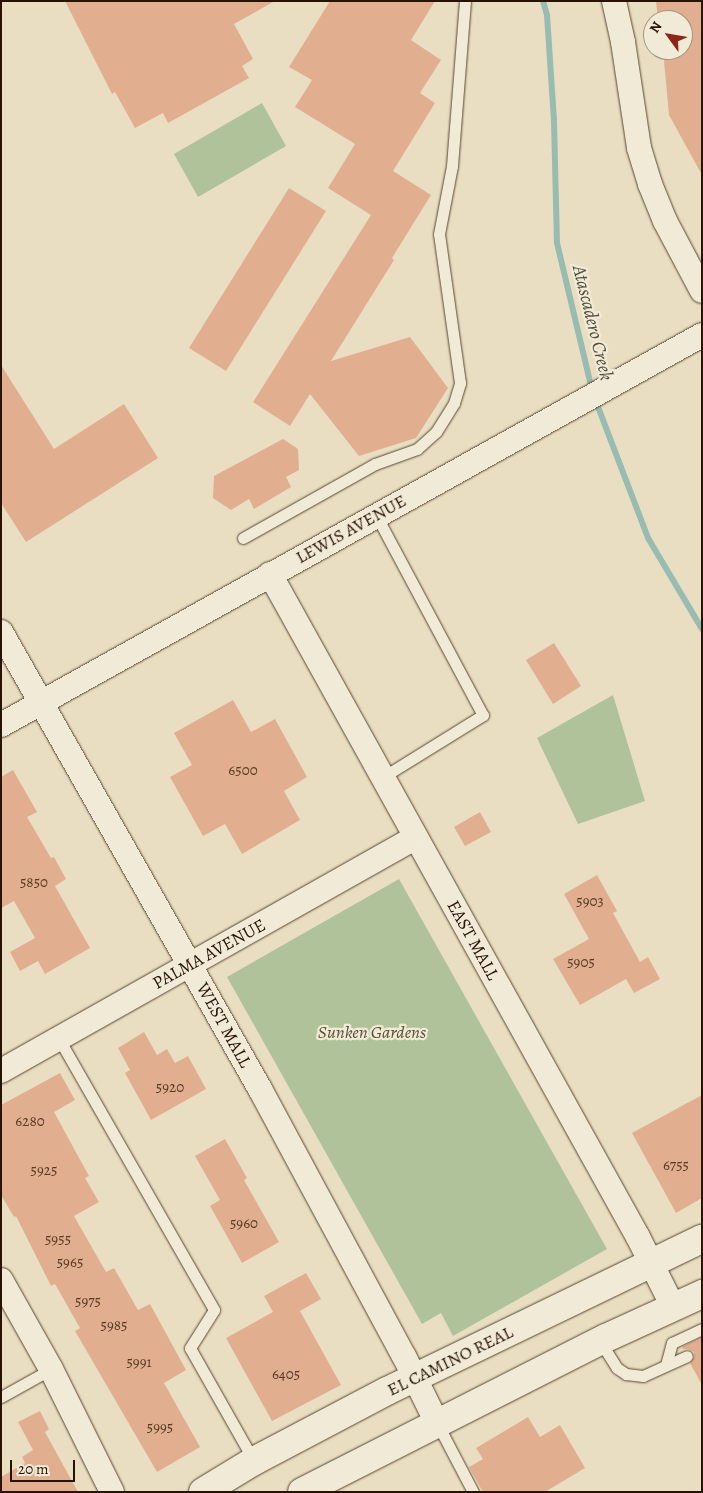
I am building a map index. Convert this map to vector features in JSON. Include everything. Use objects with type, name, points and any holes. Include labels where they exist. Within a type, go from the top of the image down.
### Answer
[{"type":"main road","name":"EL CAMINO REAL","points":[[203,1492],[254,1461],[415,1378],[702,1239]]},
{"type":"main road","points":[[302,1492],[600,1341],[702,1294]]},
{"type":"street","points":[[614,1],[623,42],[639,148],[650,184],[665,221],[702,291]]},
{"type":"street","name":"LEWIS AVENUE","points":[[1,725],[702,335]]},
{"type":"street","name":"EAST MALL","points":[[270,574],[652,1264],[673,1307]]},
{"type":"street","name":"WEST MALL","points":[[1,632],[264,1097],[415,1378],[437,1423]]},
{"type":"street","name":"PALMA AVENUE","points":[[1,1071],[416,837]]},
{"type":"street","points":[[1,1280],[51,1369],[112,1492]]},
{"type":"lane","points":[[242,538],[375,464],[417,449],[436,432],[454,403],[460,383],[439,234],[452,166],[465,1]]},
{"type":"lane","points":[[376,515],[483,714],[383,778]]},
{"type":"lane","points":[[59,1039],[214,1310],[190,1348],[254,1461]]},
{"type":"lane","points":[[666,1365],[672,1343],[702,1329]]},
{"type":"lane","points":[[600,1341],[616,1368],[626,1374],[642,1376],[687,1356]]},
{"type":"lane","points":[[1,1397],[51,1369]]},
{"type":"lane","points":[[437,1423],[473,1492]]},
{"type":"green space","points":[[262,103],[286,146],[198,197],[174,154]]},
{"type":"green space","points":[[613,695],[645,801],[578,824],[537,738]]},
{"type":"green space","name":"Sunken Gardens","points":[[399,879],[607,1249],[453,1336],[441,1313],[422,1324],[227,977]]},
{"type":"building","points":[[65,1],[275,1],[234,24],[253,59],[242,66],[249,78],[168,123],[163,113],[135,128],[115,92],[112,94]]},
{"type":"building","points":[[330,1],[435,1],[411,40],[441,60],[420,93],[435,103],[393,171],[431,195],[392,258],[394,260],[331,361],[410,337],[448,388],[416,438],[359,456],[310,394],[290,426],[253,402],[371,215],[328,188],[355,144],[295,107],[312,80],[289,67]]},
{"type":"building","points":[[656,1],[702,1],[702,175],[669,115],[664,60],[693,60],[693,10],[657,10]]},
{"type":"building","points":[[289,188],[326,211],[226,371],[189,348]]},
{"type":"building","points":[[1,365],[54,449],[124,404],[158,458],[26,542],[1,503]]},
{"type":"building","points":[[283,439],[298,449],[299,470],[286,477],[291,487],[254,509],[249,499],[231,510],[213,498],[214,476]]},
{"type":"building","points":[[554,643],[581,686],[553,704],[526,660]]},
{"type":"building","points":[[233,700],[251,732],[275,719],[307,777],[284,791],[300,820],[242,854],[225,824],[203,836],[170,777],[192,765],[174,733]]},
{"type":"building","points":[[13,770],[37,812],[27,817],[51,858],[54,857],[66,879],[55,886],[90,948],[45,974],[38,961],[20,971],[10,952],[35,938],[14,901],[1,908],[1,777]]},
{"type":"building","points":[[480,812],[491,832],[465,846],[454,827]]},
{"type":"building","points":[[597,875],[617,911],[613,913],[640,962],[648,957],[660,979],[634,993],[626,979],[580,1005],[553,959],[589,939],[564,894]]},
{"type":"building","points":[[144,1032],[157,1055],[167,1049],[175,1063],[188,1056],[206,1089],[151,1120],[125,1073],[130,1070],[118,1048]]},
{"type":"building","points":[[60,1073],[75,1100],[54,1112],[89,1176],[85,1178],[99,1202],[74,1216],[106,1272],[114,1268],[138,1310],[150,1304],[186,1370],[164,1383],[200,1447],[157,1472],[75,1331],[80,1328],[55,1284],[51,1286],[16,1216],[14,1217],[1,1195],[1,1105]]},
{"type":"building","points":[[702,1095],[702,1198],[676,1213],[632,1133]]},
{"type":"building","points":[[225,1139],[247,1178],[244,1180],[279,1242],[242,1263],[210,1206],[220,1200],[195,1156]]},
{"type":"building","points":[[306,1273],[321,1299],[300,1311],[341,1385],[272,1421],[226,1338],[273,1312],[264,1296]]},
{"type":"building","points":[[702,1337],[702,1385],[690,1363],[694,1357],[694,1352],[682,1347]]},
{"type":"building","points":[[40,1411],[49,1429],[45,1432],[78,1492],[1,1492],[1,1477],[25,1463],[22,1457],[33,1450],[18,1422]]},
{"type":"building","points":[[528,1417],[540,1437],[560,1425],[585,1468],[545,1492],[483,1492],[469,1467],[483,1459],[476,1448]]},
{"type":"waterway","name":"Atascadero Creek","points":[[543,1],[547,15],[554,121],[557,243],[592,390]]},
{"type":"waterway","name":"Atascadero Creek","points":[[595,399],[648,538],[702,629]]}]
